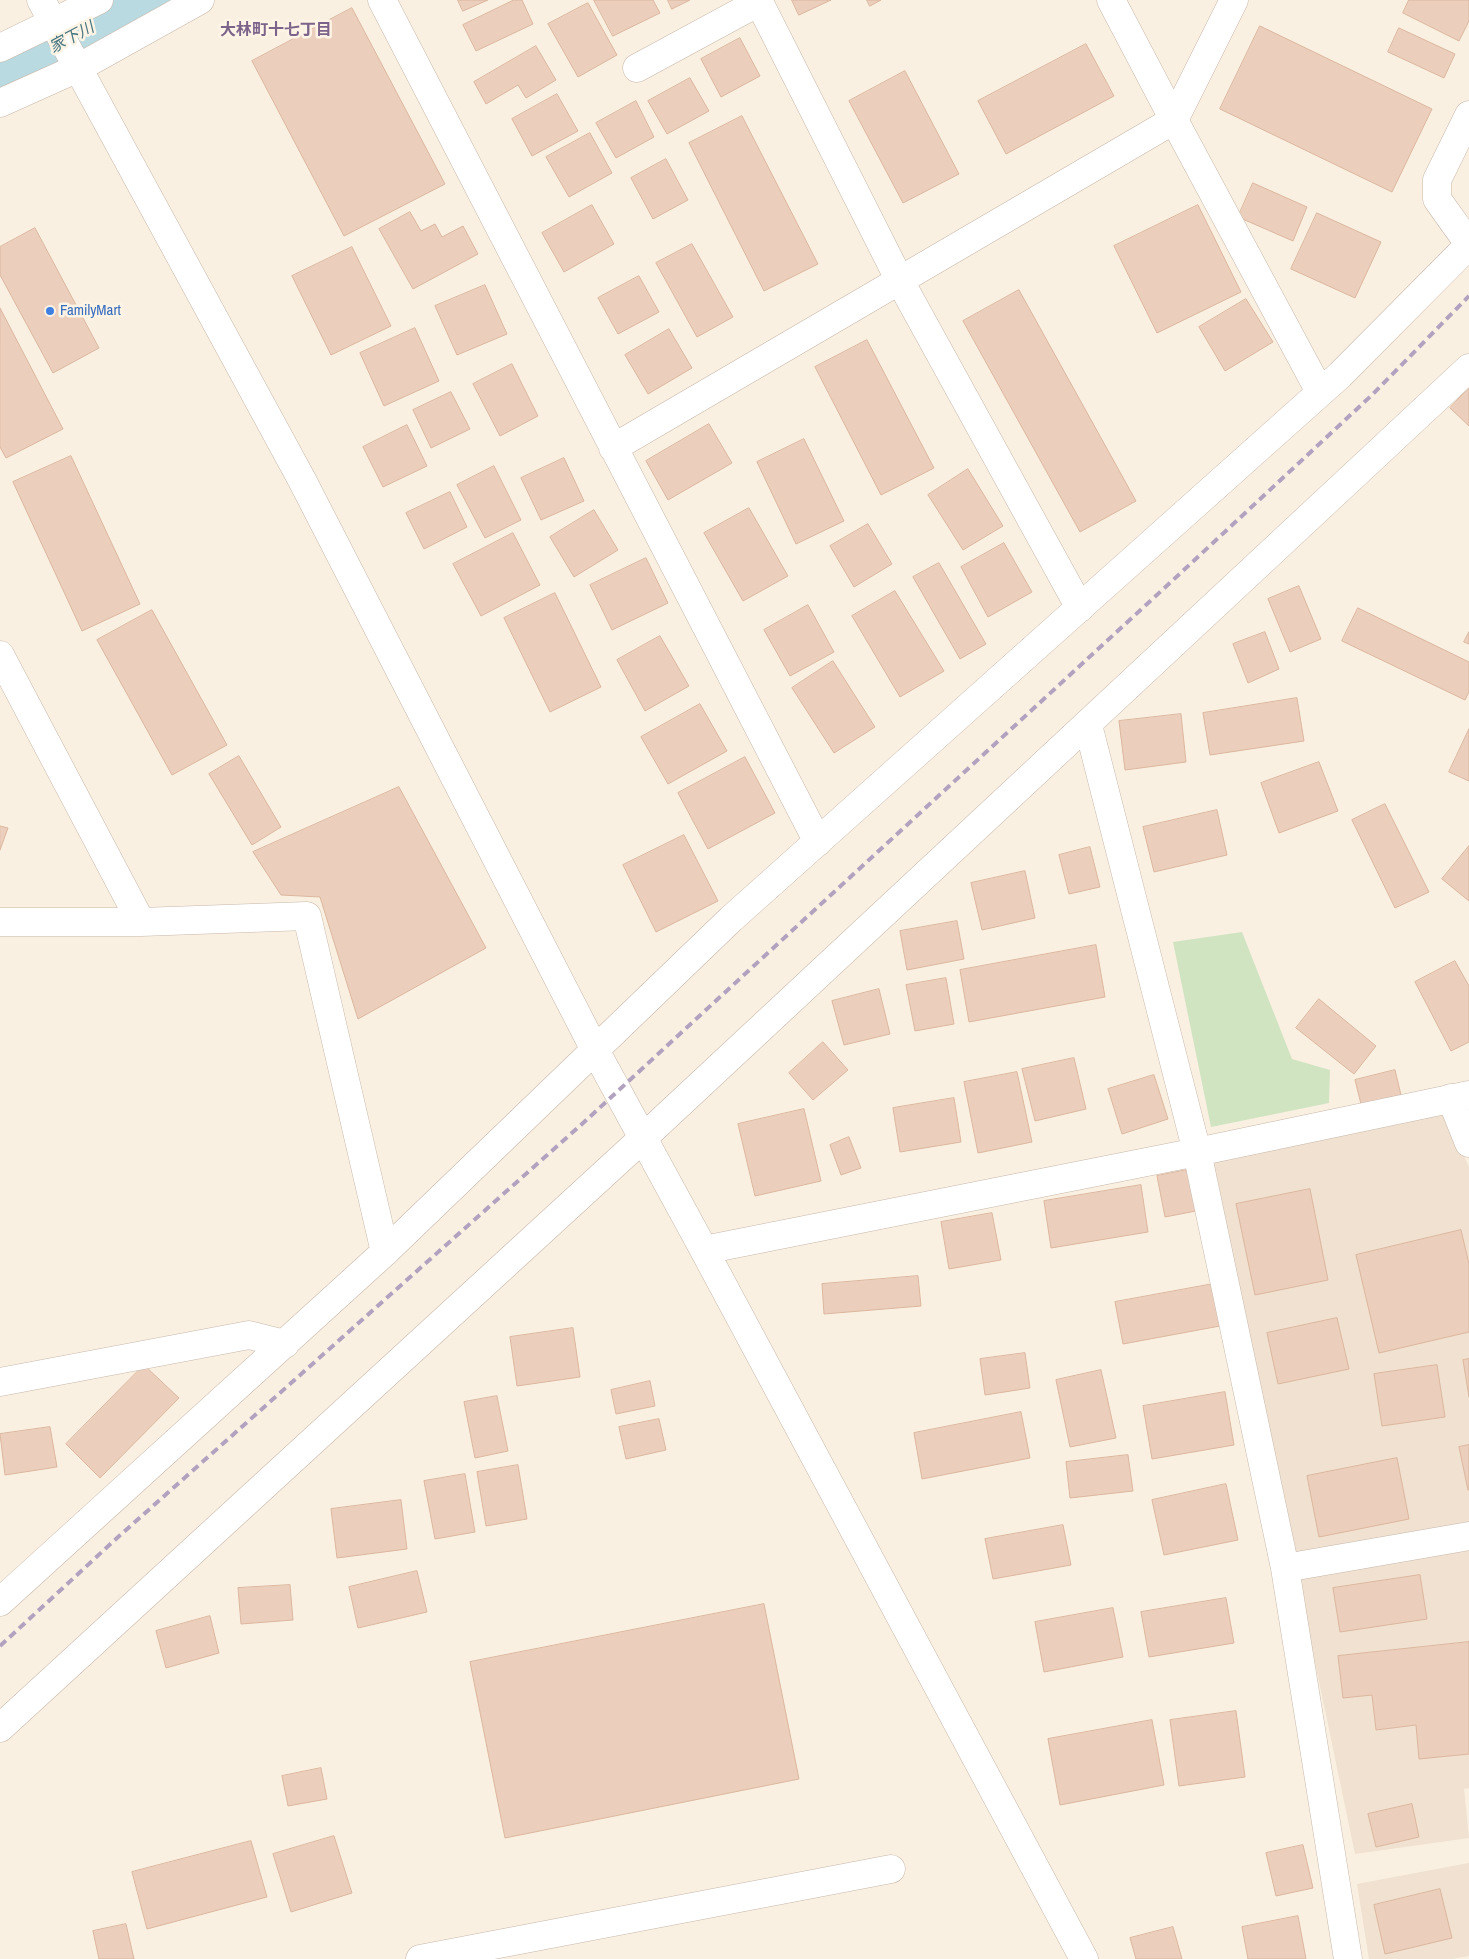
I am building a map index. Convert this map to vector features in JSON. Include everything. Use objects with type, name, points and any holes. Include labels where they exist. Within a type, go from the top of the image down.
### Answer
[{"type":"street","points":[[0,48],[47,12],[99,0]]},
{"type":"street","points":[[0,103],[78,68],[200,0]]},
{"type":"street","points":[[382,0],[818,842]]},
{"type":"street","points":[[1111,0],[1320,392]]},
{"type":"street","points":[[613,448],[1174,120],[1234,0]]},
{"type":"street","points":[[637,68],[758,1],[900,281],[1080,608]]},
{"type":"street","points":[[47,12],[302,480],[642,1139],[704,1250],[1084,1959]]},
{"type":"street","points":[[0,1602],[385,1252],[732,919],[1340,375],[1469,245],[1437,199],[1437,180],[1469,115]]},
{"type":"street","points":[[0,1728],[642,1139],[1469,368]]},
{"type":"street","points":[[0,655],[141,922]]},
{"type":"street","points":[[1088,725],[1197,1152],[1285,1568],[1348,1959]]},
{"type":"street","points":[[0,922],[141,922],[307,916],[385,1252]]},
{"type":"street","points":[[704,1250],[1197,1152],[1460,1096],[1469,1143]]},
{"type":"street","points":[[0,1382],[249,1335],[285,1344]]},
{"type":"street","points":[[1285,1568],[1469,1536]]},
{"type":"street","points":[[420,1959],[890,1869]]},
{"type":"shaded area","points":[[1444,1112],[1469,1167],[1469,1788],[1464,1789],[1469,1838],[1355,1854],[1209,1154]]},
{"type":"shaded area","points":[[1469,1863],[1469,1956],[1452,1959],[1369,1959],[1357,1884]]},
{"type":"green space","points":[[1242,932],[1292,1059],[1330,1070],[1329,1103],[1211,1127],[1173,942]]},
{"type":"building","points":[[458,0],[488,0],[463,11]]},
{"type":"building","points":[[514,0],[522,0],[533,24],[476,51],[463,25]]},
{"type":"building","points":[[594,0],[653,0],[660,13],[613,36]]},
{"type":"building","points":[[668,0],[690,0],[672,9]]},
{"type":"building","points":[[792,0],[831,0],[799,15]]},
{"type":"building","points":[[867,0],[881,0],[870,6]]},
{"type":"building","points":[[1409,0],[1469,0],[1469,21],[1459,41],[1403,13]]},
{"type":"building","points":[[588,3],[617,55],[578,77],[548,24]]},
{"type":"building","points":[[352,8],[445,184],[344,236],[252,61]]},
{"type":"building","points":[[1260,26],[1432,109],[1392,192],[1220,109]]},
{"type":"building","points":[[1399,28],[1455,54],[1444,78],[1388,52]]},
{"type":"building","points":[[740,38],[760,76],[721,97],[701,59]]},
{"type":"building","points":[[1086,44],[1114,96],[1006,154],[978,101]]},
{"type":"building","points":[[536,46],[556,80],[526,98],[518,85],[486,104],[474,82]]},
{"type":"building","points":[[905,71],[959,174],[903,203],[849,101]]},
{"type":"building","points":[[690,78],[709,111],[667,134],[648,101]]},
{"type":"building","points":[[557,94],[578,131],[532,156],[512,119]]},
{"type":"building","points":[[636,101],[654,137],[616,158],[596,123]]},
{"type":"building","points":[[742,116],[818,264],[764,291],[689,143]]},
{"type":"building","points":[[590,133],[612,173],[569,197],[546,157]]},
{"type":"building","points":[[666,159],[688,200],[653,219],[631,178]]},
{"type":"building","points":[[1253,183],[1307,207],[1293,241],[1238,217]]},
{"type":"building","points":[[592,205],[614,244],[564,272],[542,233]]},
{"type":"building","points":[[1198,205],[1241,292],[1157,333],[1114,246]]},
{"type":"building","points":[[410,212],[421,231],[435,224],[442,237],[463,226],[478,254],[413,289],[379,229]]},
{"type":"building","points":[[1317,213],[1381,242],[1355,298],[1291,269]]},
{"type":"building","name":"FamilyMart","points":[[35,228],[99,348],[53,373],[0,275],[0,247]]},
{"type":"building","points":[[692,244],[733,317],[697,337],[656,263]]},
{"type":"building","points":[[352,247],[391,326],[331,355],[292,276]]},
{"type":"building","points":[[639,276],[659,312],[618,334],[598,298]]},
{"type":"building","points":[[485,285],[507,334],[457,355],[435,306]]},
{"type":"building","points":[[1019,290],[1136,501],[1080,532],[963,321]]},
{"type":"building","points":[[1246,299],[1273,342],[1225,371],[1199,327]]},
{"type":"building","points":[[0,308],[63,429],[6,458],[0,447]]},
{"type":"building","points":[[415,328],[439,381],[384,406],[360,353]]},
{"type":"building","points":[[669,329],[692,368],[648,394],[625,355]]},
{"type":"building","points":[[867,340],[934,468],[881,495],[815,367]]},
{"type":"building","points":[[512,364],[538,416],[500,436],[473,384]]},
{"type":"building","points":[[1469,388],[1469,426],[1450,408]]},
{"type":"building","points":[[451,392],[470,429],[431,448],[413,410]]},
{"type":"building","points":[[709,424],[732,463],[668,500],[646,461]]},
{"type":"building","points":[[407,425],[427,466],[383,487],[363,447]]},
{"type":"building","points":[[804,439],[844,521],[796,544],[757,462]]},
{"type":"building","points":[[71,456],[140,604],[82,631],[13,482]]},
{"type":"building","points":[[564,458],[584,501],[541,520],[521,478]]},
{"type":"building","points":[[494,466],[521,520],[485,538],[457,485]]},
{"type":"building","points":[[968,469],[1003,526],[963,550],[928,495]]},
{"type":"building","points":[[450,492],[467,527],[424,549],[406,513]]},
{"type":"building","points":[[749,508],[788,576],[743,601],[704,533]]},
{"type":"building","points":[[594,510],[618,550],[574,577],[550,537]]},
{"type":"building","points":[[868,524],[892,564],[854,587],[830,546]]},
{"type":"building","points":[[513,533],[540,585],[481,616],[453,564]]},
{"type":"building","points":[[1004,543],[1032,592],[988,617],[961,567]]},
{"type":"building","points":[[646,558],[668,603],[612,630],[590,585]]},
{"type":"building","points":[[939,563],[986,644],[960,659],[913,577]]},
{"type":"building","points":[[1299,586],[1321,639],[1290,652],[1268,599]]},
{"type":"building","points":[[895,591],[944,671],[900,697],[852,616]]},
{"type":"building","points":[[555,593],[601,687],[550,712],[504,618]]},
{"type":"building","points":[[808,605],[834,652],[790,676],[764,630]]},
{"type":"building","points":[[1358,608],[1469,662],[1469,692],[1465,700],[1342,641]]},
{"type":"building","points":[[152,610],[227,745],[172,775],[97,640]]},
{"type":"building","points":[[1265,632],[1279,669],[1248,683],[1233,644]]},
{"type":"building","points":[[1469,632],[1469,644],[1464,642]]},
{"type":"building","points":[[660,636],[689,686],[645,711],[617,660]]},
{"type":"building","points":[[833,661],[875,727],[834,753],[792,688]]},
{"type":"building","points":[[1297,698],[1304,741],[1210,755],[1203,713]]},
{"type":"building","points":[[700,704],[727,751],[668,784],[641,737]]},
{"type":"building","points":[[1181,714],[1186,762],[1125,770],[1119,721]]},
{"type":"building","points":[[1469,729],[1469,781],[1449,772]]},
{"type":"building","points":[[239,756],[281,827],[252,845],[209,774]]},
{"type":"building","points":[[745,757],[775,813],[708,849],[678,793]]},
{"type":"building","points":[[1319,762],[1338,811],[1279,833],[1261,783]]},
{"type":"building","points":[[399,787],[486,948],[358,1019],[320,897],[281,895],[253,852]]},
{"type":"building","points":[[1385,804],[1429,892],[1395,908],[1352,820]]},
{"type":"building","points":[[1217,810],[1227,855],[1154,872],[1143,827]]},
{"type":"building","points":[[0,826],[8,828],[0,850]]},
{"type":"building","points":[[684,835],[718,901],[656,932],[623,865]]},
{"type":"building","points":[[1469,846],[1469,901],[1442,879]]},
{"type":"building","points":[[1090,847],[1100,887],[1069,894],[1059,855]]},
{"type":"building","points":[[1025,871],[1035,918],[982,930],[971,883]]},
{"type":"building","points":[[957,921],[964,959],[907,970],[900,931]]},
{"type":"building","points":[[1096,945],[1105,997],[969,1022],[960,970]]},
{"type":"building","points":[[1455,961],[1469,986],[1469,1042],[1451,1051],[1415,982]]},
{"type":"building","points":[[946,978],[954,1024],[915,1031],[906,985]]},
{"type":"building","points":[[879,989],[890,1034],[844,1045],[832,1001]]},
{"type":"building","points":[[1319,999],[1376,1046],[1354,1074],[1296,1028]]},
{"type":"building","points":[[823,1042],[848,1070],[813,1100],[789,1073]]},
{"type":"building","points":[[1074,1058],[1086,1109],[1035,1121],[1022,1069]]},
{"type":"building","points":[[1395,1070],[1401,1095],[1361,1104],[1355,1080]]},
{"type":"building","points":[[1017,1072],[1032,1142],[978,1153],[964,1082]]},
{"type":"building","points":[[1154,1075],[1168,1119],[1122,1134],[1108,1089]]},
{"type":"building","points":[[954,1098],[961,1142],[900,1152],[893,1108]]},
{"type":"building","points":[[804,1109],[821,1181],[755,1196],[738,1124]]},
{"type":"building","points":[[849,1137],[861,1168],[841,1175],[830,1145]]},
{"type":"building","points":[[1187,1170],[1196,1211],[1165,1217],[1157,1176]]},
{"type":"building","points":[[1141,1185],[1148,1232],[1051,1248],[1044,1201]]},
{"type":"building","points":[[1310,1189],[1328,1280],[1255,1295],[1236,1204]]},
{"type":"building","points":[[992,1213],[1001,1260],[949,1269],[941,1222]]},
{"type":"building","points":[[1461,1230],[1469,1264],[1469,1332],[1379,1353],[1356,1255]]},
{"type":"building","points":[[918,1276],[921,1306],[824,1314],[822,1284]]},
{"type":"building","points":[[1213,1284],[1220,1326],[1123,1344],[1115,1302]]},
{"type":"building","points":[[1337,1318],[1349,1369],[1278,1384],[1267,1333]]},
{"type":"building","points":[[573,1328],[580,1377],[517,1386],[510,1337]]},
{"type":"building","points":[[1025,1353],[1030,1388],[985,1395],[980,1359]]},
{"type":"building","points":[[1469,1359],[1469,1397],[1463,1360]]},
{"type":"building","points":[[144,1365],[179,1398],[100,1478],[66,1444]]},
{"type":"building","points":[[1437,1365],[1445,1417],[1382,1426],[1374,1374]]},
{"type":"building","points":[[1101,1370],[1116,1438],[1070,1447],[1056,1380]]},
{"type":"building","points":[[650,1381],[655,1406],[616,1414],[611,1390]]},
{"type":"building","points":[[1225,1392],[1234,1445],[1152,1459],[1143,1406]]},
{"type":"building","points":[[497,1396],[508,1451],[475,1458],[464,1402]]},
{"type":"building","points":[[1021,1412],[1030,1458],[922,1479],[914,1433]]},
{"type":"building","points":[[659,1419],[666,1450],[626,1459],[619,1427]]},
{"type":"building","points":[[50,1427],[57,1467],[5,1475],[0,1434]]},
{"type":"building","points":[[1469,1445],[1469,1490],[1468,1490],[1459,1447]]},
{"type":"building","points":[[1128,1455],[1133,1491],[1070,1498],[1066,1462]]},
{"type":"building","points":[[1397,1458],[1409,1519],[1319,1537],[1307,1476]]},
{"type":"building","points":[[518,1465],[527,1519],[486,1526],[477,1472]]},
{"type":"building","points":[[465,1474],[475,1532],[435,1539],[424,1481]]},
{"type":"building","points":[[1226,1484],[1238,1540],[1164,1555],[1152,1500]]},
{"type":"building","points":[[401,1500],[407,1549],[337,1558],[331,1509]]},
{"type":"building","points":[[1063,1525],[1071,1565],[993,1579],[985,1539]]},
{"type":"building","points":[[417,1571],[427,1612],[358,1628],[349,1587]]},
{"type":"building","points":[[1420,1575],[1427,1619],[1340,1632],[1333,1588]]},
{"type":"building","points":[[290,1585],[293,1620],[241,1624],[238,1588]]},
{"type":"building","points":[[1226,1598],[1234,1643],[1149,1657],[1141,1612]]},
{"type":"building","points":[[764,1604],[799,1779],[505,1838],[470,1662]]},
{"type":"building","points":[[1113,1608],[1123,1657],[1044,1672],[1035,1622]]},
{"type":"building","points":[[210,1616],[219,1653],[166,1668],[156,1631]]},
{"type":"building","points":[[1469,1642],[1469,1754],[1419,1759],[1416,1725],[1376,1730],[1372,1695],[1343,1698],[1338,1656]]},
{"type":"building","points":[[1236,1711],[1245,1777],[1179,1786],[1170,1720]]},
{"type":"building","points":[[1152,1720],[1164,1785],[1060,1805],[1048,1739]]},
{"type":"building","points":[[321,1768],[327,1799],[288,1806],[282,1776]]},
{"type":"building","points":[[1412,1804],[1419,1837],[1376,1847],[1368,1814]]},
{"type":"building","points":[[334,1836],[352,1893],[291,1912],[273,1854]]},
{"type":"building","points":[[251,1841],[267,1897],[147,1929],[132,1872]]},
{"type":"building","points":[[1303,1845],[1313,1888],[1276,1896],[1266,1853]]},
{"type":"building","points":[[1440,1889],[1452,1938],[1385,1954],[1374,1905]]},
{"type":"building","points":[[1298,1916],[1306,1959],[1248,1959],[1242,1927]]},
{"type":"building","points":[[126,1924],[134,1959],[99,1959],[93,1931]]},
{"type":"building","points":[[1173,1927],[1182,1959],[1136,1959],[1130,1938]]},
{"type":"waterway","name":"家下川","points":[[0,76],[144,0]]},
{"type":"railway","points":[[0,1646],[117,1538],[582,1124],[1373,394],[1469,296]]},
{"type":"place","name":"FamilyMart","points":[[50,311]]},
{"type":"district","name":"大林町十七丁目","points":[[276,31]]}]
